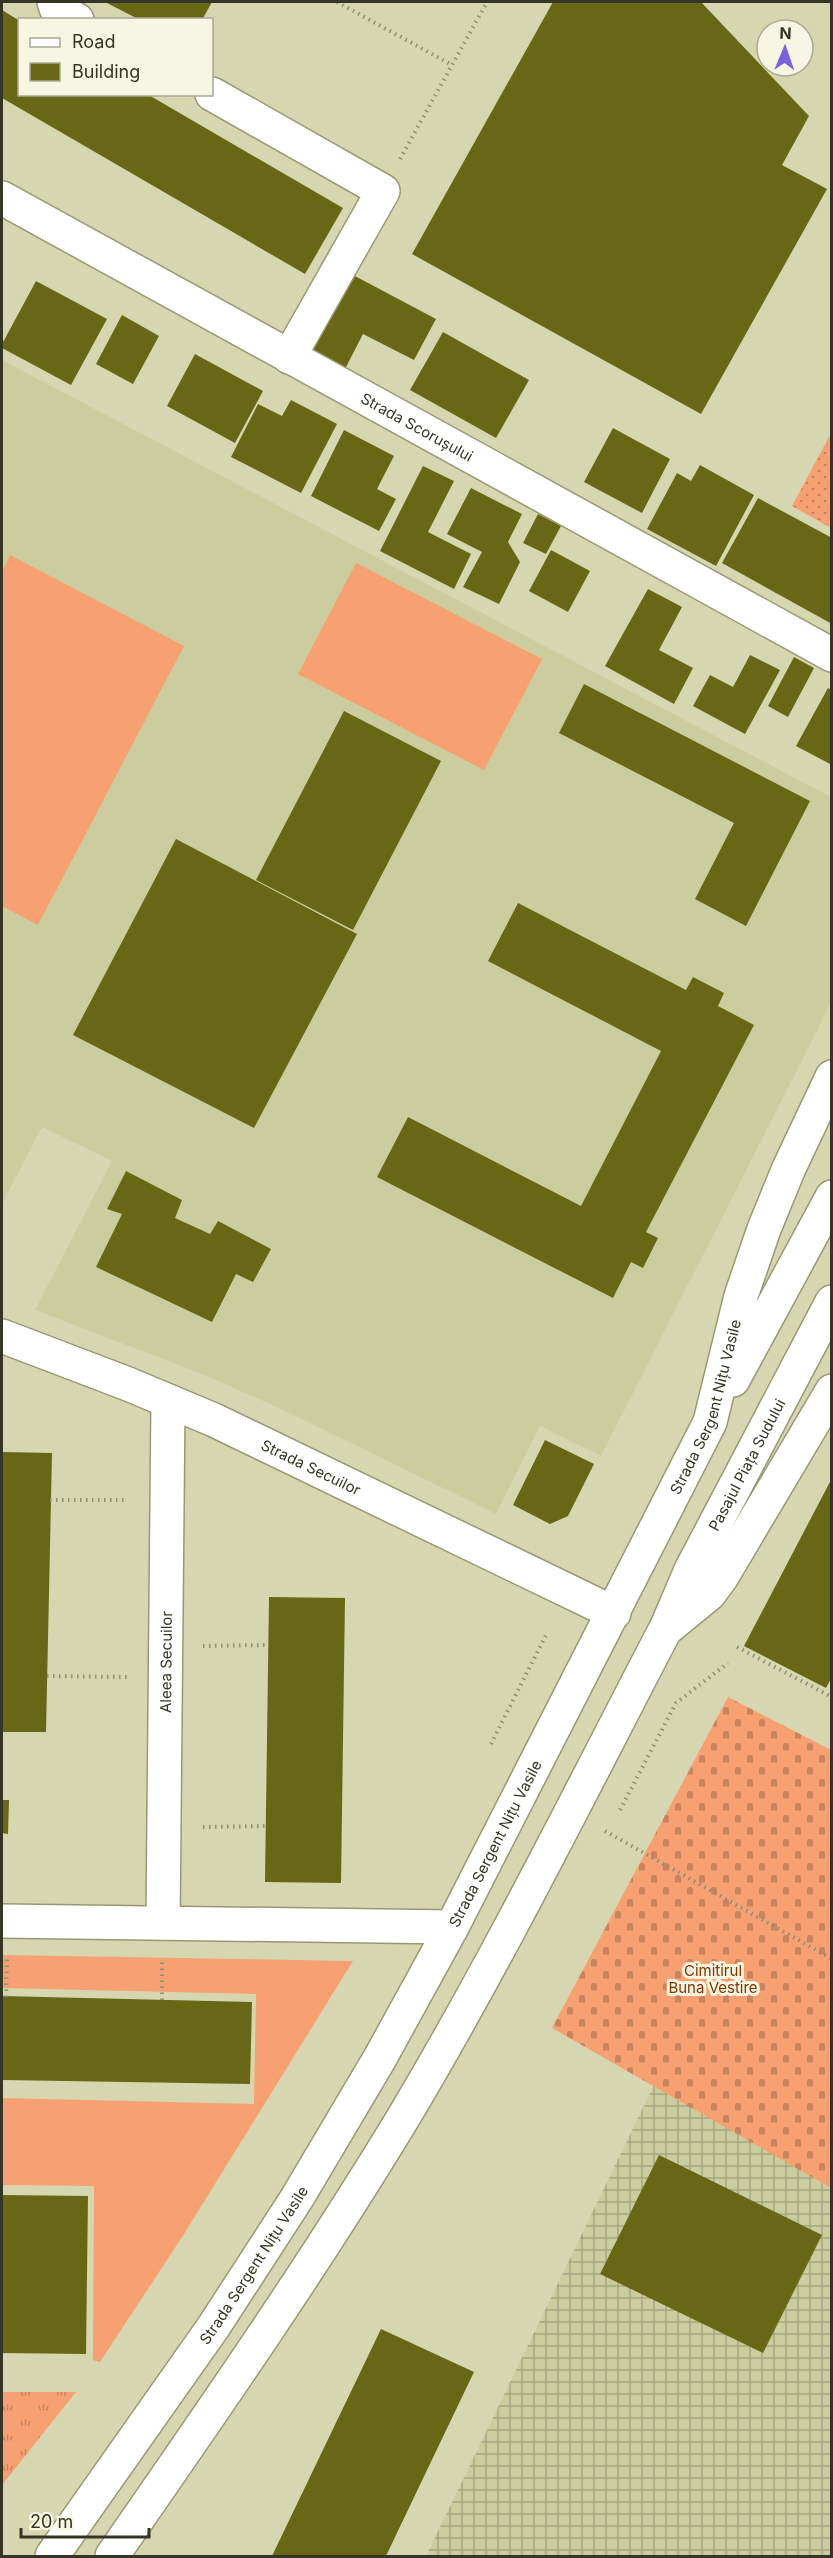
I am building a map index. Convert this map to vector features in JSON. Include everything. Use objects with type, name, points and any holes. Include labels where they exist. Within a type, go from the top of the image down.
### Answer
[{"type":"main road","points":[[54,2],[56,8],[74,18]]},
{"type":"main road","points":[[213,95],[383,191],[290,357]]},
{"type":"main road","name":"Strada Scorușului","points":[[2,198],[831,656]]},
{"type":"main road","name":"Strada Sergent Nițu Vasile","points":[[52,2556],[201,2346],[297,2198],[380,2058],[452,1927],[710,1422],[741,1296],[764,1229],[789,1167],[831,1077]]},
{"type":"main road","points":[[710,1422],[831,1197]]},
{"type":"main road","name":"Pasajul Piața Sudului","points":[[665,1630],[690,1570],[831,1302]]},
{"type":"main road","name":"Strada Secuilor","points":[[2,1336],[214,1420],[614,1613]]},
{"type":"main road","points":[[112,2556],[258,2348],[343,2216],[429,2072],[570,1812],[665,1630],[709,1594],[721,1578],[831,1391]]},
{"type":"main road","name":"Aleea Secuilor","points":[[163,1923],[168,1401]]},
{"type":"main road","points":[[2,1921],[452,1927]]},
{"type":"path","points":[[337,2],[452,65]]},
{"type":"path","points":[[383,191],[487,2]]},
{"type":"path","points":[[50,1500],[167,1501]]},
{"type":"path","points":[[491,1744],[546,1635]]},
{"type":"path","points":[[47,1676],[268,1645]]},
{"type":"path","points":[[736,1647],[831,1697]]},
{"type":"path","points":[[620,1810],[676,1703],[728,1663]]},
{"type":"path","points":[[570,1812],[645,1852],[831,1959]]},
{"type":"path","points":[[164,1827],[266,1826]]},
{"type":"shaded area","points":[[2,360],[831,797],[832,999],[821,1023],[601,1456],[540,1426],[496,1514],[279,1408],[202,1374],[35,1310],[112,1161],[42,1127],[2,1204]]},
{"type":"shaded area","points":[[654,2085],[831,2188],[831,2556],[426,2556]]},
{"type":"green space","points":[[831,433],[831,528],[792,506]]},
{"type":"green space","points":[[10,555],[184,646],[38,925],[2,906],[2,572]]},
{"type":"green space","points":[[356,563],[542,659],[484,770],[298,674]]},
{"type":"green space","name":"Cimitirul Buna Vestire","points":[[728,1697],[831,1750],[831,2188],[552,2028]]},
{"type":"green space","points":[[2,1955],[353,1961],[184,2234],[100,2362],[93,2360],[94,2186],[2,2185],[2,2098],[254,2104],[256,1994],[2,1988]]},
{"type":"green space","points":[[2,2392],[76,2392],[2,2485]]},
{"type":"building","points":[[105,2],[212,2],[203,18],[136,18]]},
{"type":"building","points":[[553,2],[701,2],[755,59],[755,78],[773,78],[809,116],[782,165],[827,189],[701,414],[412,254]]},
{"type":"building","points":[[2,10],[18,20],[18,96],[150,96],[343,208],[305,274],[2,98]]},
{"type":"building","points":[[353,275],[436,319],[414,360],[363,334],[344,371],[311,354]]},
{"type":"building","points":[[36,281],[107,319],[71,385],[2,348],[2,344]]},
{"type":"building","points":[[122,315],[159,336],[133,384],[96,364]]},
{"type":"building","points":[[443,332],[529,380],[496,438],[410,390]]},
{"type":"building","points":[[195,354],[263,391],[235,443],[167,406]]},
{"type":"building","points":[[291,400],[337,424],[301,493],[231,457],[258,404],[282,416]]},
{"type":"building","points":[[613,428],[670,459],[642,513],[584,482]]},
{"type":"building","points":[[344,430],[394,456],[377,489],[396,499],[379,531],[311,496]]},
{"type":"building","points":[[700,465],[754,495],[716,566],[647,529],[677,473],[691,481]]},
{"type":"building","points":[[423,466],[454,481],[428,532],[471,554],[454,589],[380,551]]},
{"type":"building","points":[[471,488],[522,514],[508,542],[520,562],[499,604],[463,587],[482,552],[447,534]]},
{"type":"building","points":[[758,498],[832,538],[832,624],[722,563]]},
{"type":"building","points":[[538,514],[561,526],[546,554],[523,543]]},
{"type":"building","points":[[551,550],[590,571],[568,612],[529,591]]},
{"type":"building","points":[[648,589],[682,607],[659,650],[693,668],[674,704],[605,666]]},
{"type":"building","points":[[750,655],[780,670],[745,734],[693,706],[710,675],[733,687]]},
{"type":"building","points":[[794,657],[814,668],[788,717],[768,706]]},
{"type":"building","points":[[584,684],[810,801],[746,926],[695,899],[734,823],[559,733]]},
{"type":"building","points":[[828,688],[832,690],[832,765],[796,746]]},
{"type":"building","points":[[344,711],[441,761],[353,930],[256,880]]},
{"type":"building","points":[[176,839],[357,934],[254,1128],[73,1035]]},
{"type":"building","points":[[518,903],[686,990],[693,977],[724,993],[718,1006],[754,1025],[646,1232],[658,1238],[643,1268],[631,1262],[613,1298],[377,1177],[408,1117],[581,1206],[661,1051],[488,961]]},
{"type":"building","points":[[126,1171],[182,1200],[175,1218],[210,1234],[218,1221],[271,1249],[253,1282],[236,1274],[212,1322],[96,1267],[122,1214],[107,1209]]},
{"type":"building","points":[[545,1440],[594,1464],[568,1516],[550,1524],[513,1505]]},
{"type":"building","points":[[2,1452],[52,1453],[46,1732],[2,1732]]},
{"type":"building","points":[[832,1478],[832,1677],[826,1688],[744,1646]]},
{"type":"building","points":[[269,1597],[345,1598],[341,1883],[265,1882]]},
{"type":"building","points":[[2,1800],[9,1800],[8,1834],[2,1833]]},
{"type":"building","points":[[2,1996],[252,2002],[250,2084],[2,2080]]},
{"type":"building","points":[[659,2155],[822,2235],[763,2353],[600,2274]]},
{"type":"building","points":[[2,2195],[88,2196],[86,2354],[2,2353]]},
{"type":"building","points":[[381,2329],[474,2372],[386,2556],[272,2556]]}]
